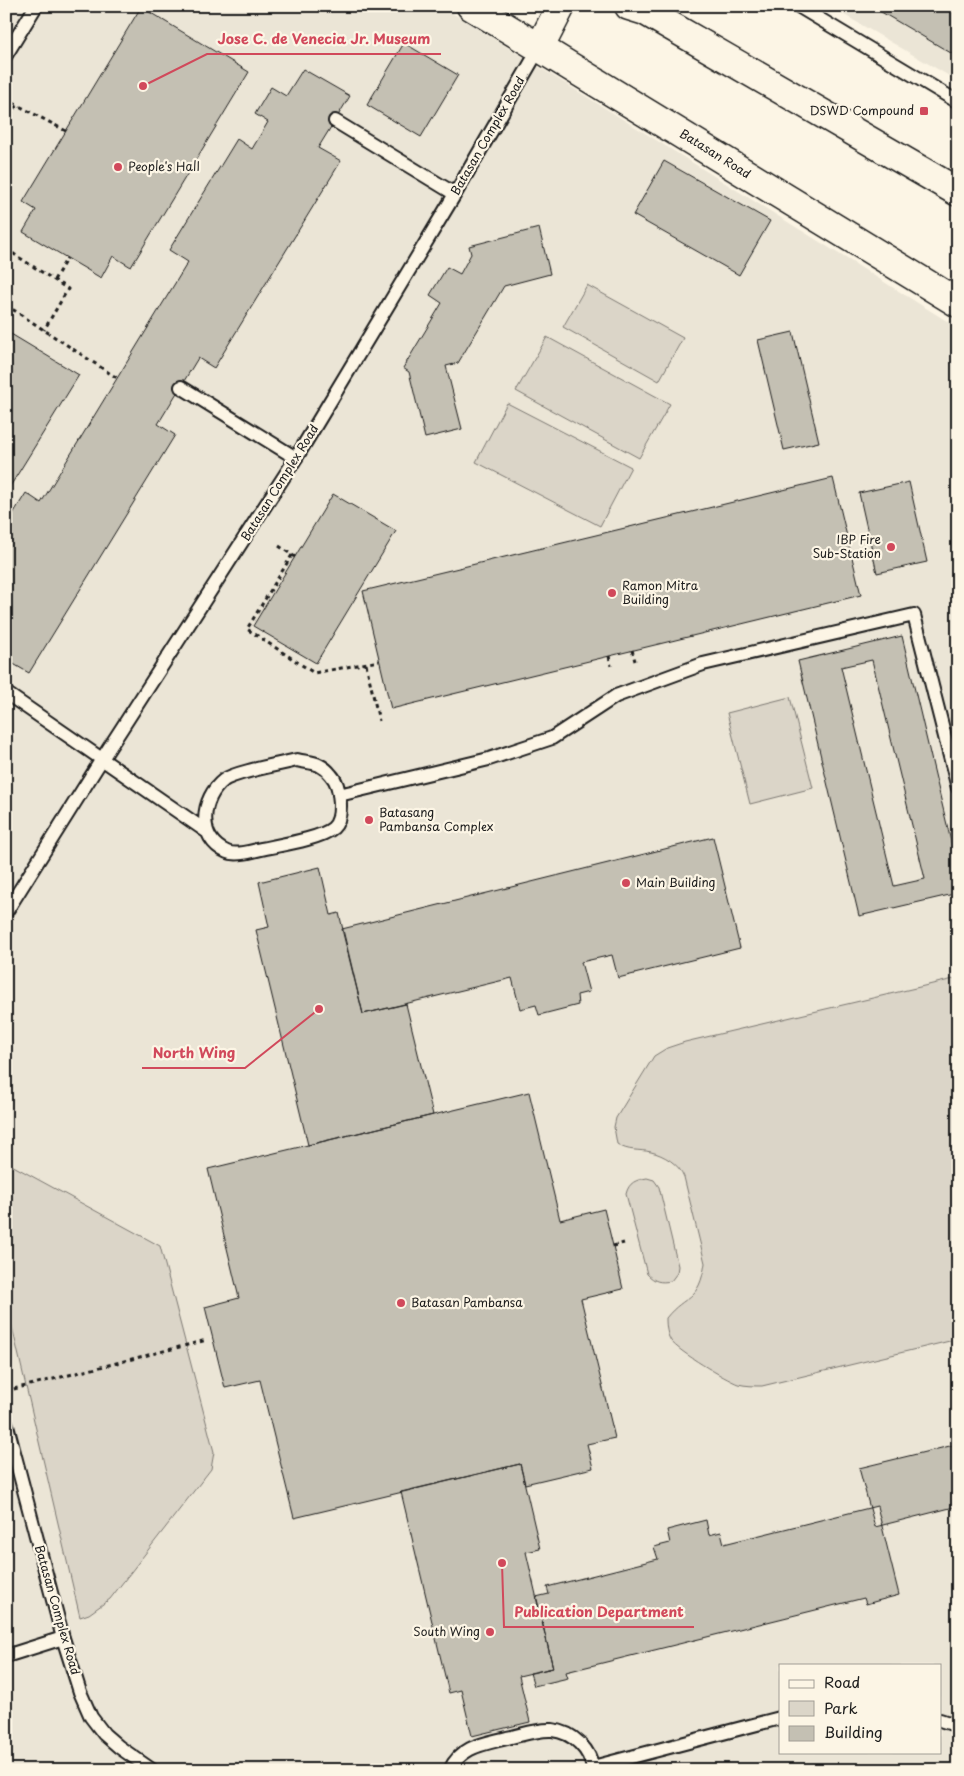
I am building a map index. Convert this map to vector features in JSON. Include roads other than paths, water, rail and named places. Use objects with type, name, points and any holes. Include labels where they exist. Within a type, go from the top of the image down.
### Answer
[{"type":"main road","name":"Batasan Road","points":[[471,6],[958,303]]},
{"type":"main road","points":[[540,47],[561,6]]},
{"type":"main road","points":[[629,6],[645,11],[958,192]]},
{"type":"lane","points":[[6,55],[36,6]]},
{"type":"lane","points":[[798,6],[958,102]]},
{"type":"lane","name":"Batasan Complex Road","points":[[6,912],[296,458],[455,194],[540,47]]},
{"type":"lane","points":[[335,121],[455,194]]},
{"type":"lane","points":[[181,387],[296,458]]},
{"type":"lane","points":[[339,795],[489,759],[552,738],[616,696],[703,664],[914,615],[958,788]]},
{"type":"lane","points":[[6,693],[206,831],[214,844],[228,853],[244,853],[319,835],[334,827],[340,814],[339,795],[332,776],[318,764],[297,760],[245,772],[226,779],[213,790],[205,809],[206,831]]},
{"type":"lane","name":"Batasan Complex Road","points":[[6,1422],[63,1638],[80,1692],[91,1717],[104,1734],[152,1770]]},
{"type":"lane","points":[[6,1656],[63,1638]]},
{"type":"lane","points":[[450,1770],[458,1756],[473,1746],[539,1731],[554,1730],[567,1734],[579,1742],[588,1753],[593,1768],[779,1718]]},
{"type":"lane","points":[[942,1721],[958,1726]]},
{"type":"place","name":"Jose C. de Venecia Jr. Museum","points":[[143,86]]},
{"type":"place","name":"DSWD Compound","points":[[924,111]]},
{"type":"place","name":"People's Hall","points":[[118,167]]},
{"type":"place","name":"IBP Fire Sub-Station","points":[[891,547]]},
{"type":"place","name":"Ramon Mitra Building","points":[[612,593]]},
{"type":"place","name":"Batasang Pambansa Complex","points":[[369,820]]},
{"type":"place","name":"Main Building","points":[[626,883]]},
{"type":"place","name":"North Wing","points":[[319,1009]]},
{"type":"place","name":"Batasan Pambansa","points":[[401,1303]]},
{"type":"place","name":"Publication Department","points":[[502,1563]]},
{"type":"place","name":"South Wing","points":[[490,1632]]}]
